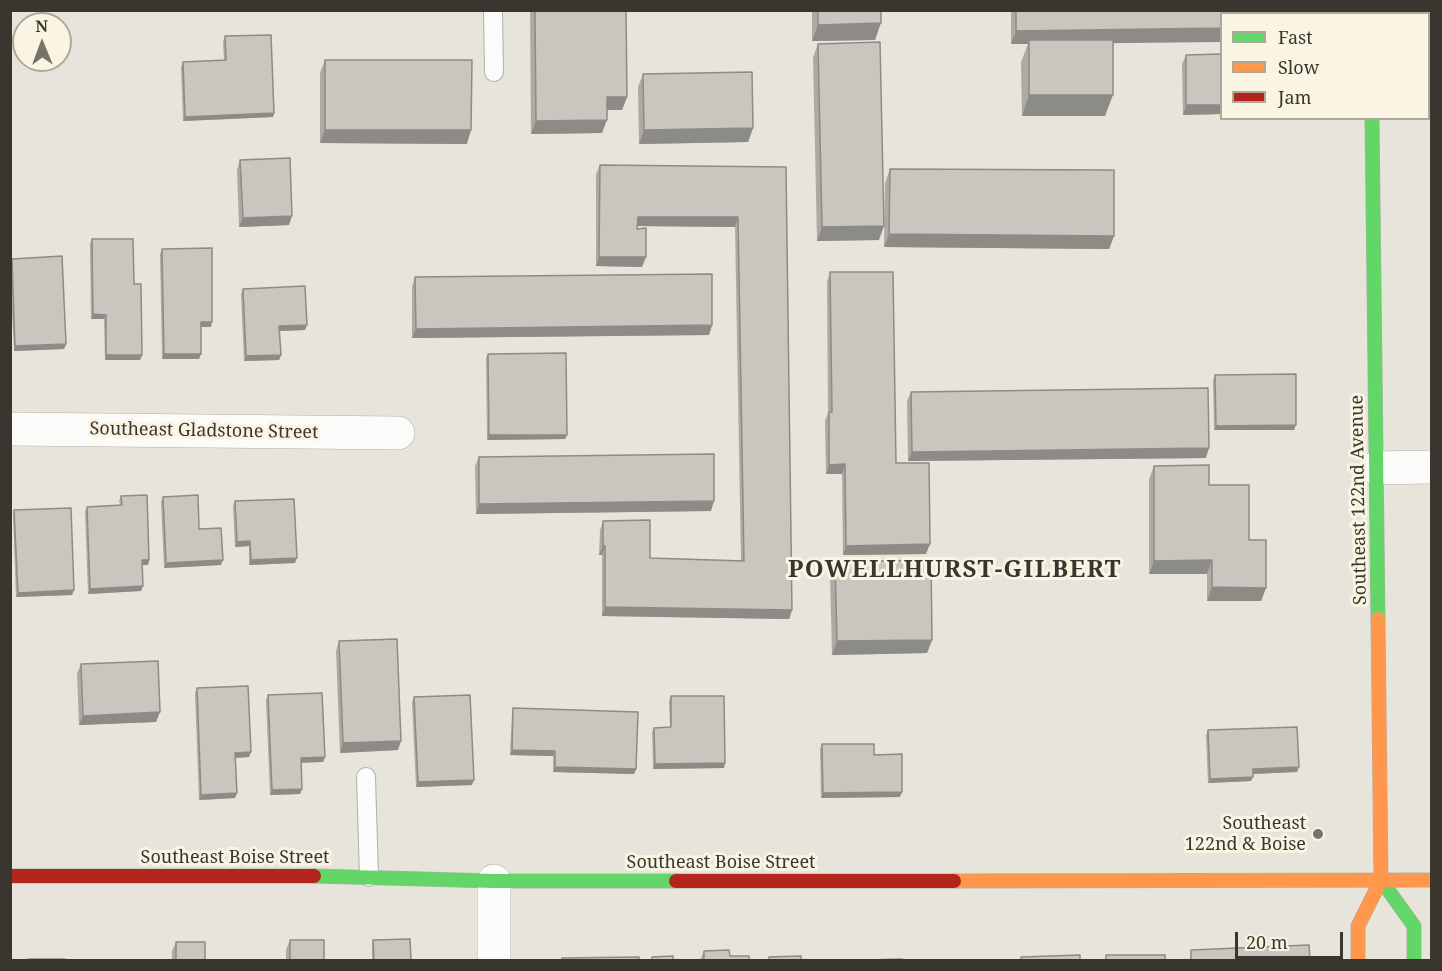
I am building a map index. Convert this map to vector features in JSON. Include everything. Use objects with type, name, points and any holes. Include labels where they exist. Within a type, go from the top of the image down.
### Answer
[{"type":"street","name":"Southeast 122nd Avenue","points":[[1358,960],[1358,926],[1381,880],[1372,120]]},
{"type":"street","name":"Southeast Gladstone Street","points":[[10,429],[398,433]]},
{"type":"street","points":[[1376,468],[1431,467]]},
{"type":"street","name":"Southeast Boise Street","points":[[10,876],[369,877],[494,881],[1431,880]]},
{"type":"street","points":[[1381,880],[1414,926],[1414,960]]},
{"type":"street","points":[[494,881],[494,960]]},
{"type":"lane","points":[[493,10],[494,72]]},
{"type":"lane","points":[[366,777],[369,877]]},
{"type":"building","points":[[535,10],[626,10],[627,97],[607,97],[607,120],[536,121]]},
{"type":"building","points":[[818,10],[881,10],[881,23],[818,25]]},
{"type":"building","points":[[1016,10],[1259,10],[1259,12],[1220,12],[1220,28],[1016,31]]},
{"type":"building","points":[[271,35],[274,113],[185,117],[183,62],[226,60],[225,36]]},
{"type":"building","points":[[1029,40],[1113,40],[1113,95],[1029,95]]},
{"type":"building","points":[[880,42],[884,226],[822,227],[818,44]]},
{"type":"building","points":[[1220,54],[1220,105],[1186,105],[1186,55]]},
{"type":"building","points":[[325,60],[472,60],[471,130],[325,130]]},
{"type":"building","points":[[752,72],[753,128],[644,130],[643,74]]},
{"type":"building","points":[[290,158],[292,216],[243,218],[240,160]]},
{"type":"building","points":[[600,165],[786,167],[792,610],[605,607],[603,521],[650,520],[650,558],[744,561],[738,217],[638,217],[637,229],[646,228],[646,257],[599,257]]},
{"type":"building","points":[[890,169],[1114,170],[1114,236],[889,234]]},
{"type":"building","points":[[92,239],[133,239],[134,284],[141,284],[142,355],[106,355],[106,315],[93,314]]},
{"type":"building","points":[[212,248],[212,322],[201,322],[201,354],[164,354],[162,249]]},
{"type":"building","points":[[62,256],[66,344],[15,346],[12,259]]},
{"type":"building","points":[[830,272],[893,272],[896,463],[929,463],[930,544],[846,546],[845,464],[829,465],[829,412],[832,412]]},
{"type":"building","points":[[712,274],[712,325],[416,329],[415,277]]},
{"type":"building","points":[[305,286],[307,325],[279,326],[281,355],[246,356],[243,289]]},
{"type":"building","points":[[566,353],[567,435],[489,435],[488,354]]},
{"type":"building","points":[[1296,374],[1296,425],[1216,426],[1215,375]]},
{"type":"building","points":[[1208,388],[1209,448],[912,452],[911,392]]},
{"type":"building","points":[[714,454],[714,501],[479,504],[479,457]]},
{"type":"building","points":[[1209,465],[1209,485],[1249,485],[1249,540],[1266,540],[1266,588],[1212,587],[1212,560],[1154,561],[1154,466]]},
{"type":"building","points":[[147,495],[149,560],[142,560],[143,586],[90,589],[87,507],[122,505],[121,496]]},
{"type":"building","points":[[198,495],[199,529],[221,528],[223,560],[166,563],[163,497]]},
{"type":"building","points":[[294,499],[297,558],[251,560],[250,541],[237,542],[235,501]]},
{"type":"building","points":[[71,508],[74,590],[18,593],[14,510]]},
{"type":"building","points":[[931,560],[932,640],[837,641],[835,562]]},
{"type":"building","points":[[397,639],[401,741],[343,743],[339,641]]},
{"type":"building","points":[[158,661],[160,712],[83,716],[81,664]]},
{"type":"building","points":[[248,686],[251,752],[235,753],[237,793],[201,795],[197,688]]},
{"type":"building","points":[[322,693],[325,757],[301,758],[302,789],[272,790],[268,695]]},
{"type":"building","points":[[470,695],[474,780],[418,782],[414,697]]},
{"type":"building","points":[[671,696],[724,696],[725,763],[655,764],[654,728],[671,727]]},
{"type":"building","points":[[513,708],[638,712],[636,769],[555,767],[555,751],[512,750]]},
{"type":"building","points":[[1297,727],[1299,767],[1253,769],[1253,777],[1210,779],[1208,730]]},
{"type":"building","points":[[822,744],[874,744],[874,755],[902,754],[902,792],[823,793]]},
{"type":"building","points":[[410,939],[411,960],[374,960],[373,940]]},
{"type":"building","points":[[290,940],[324,940],[324,960],[290,960]]},
{"type":"building","points":[[176,942],[205,942],[205,960],[176,960]]},
{"type":"building","points":[[1309,945],[1310,960],[1191,960],[1191,950]]},
{"type":"building","points":[[729,950],[730,956],[749,956],[749,960],[704,960],[704,951]]},
{"type":"building","points":[[1080,955],[1080,960],[1021,960],[1021,957]]},
{"type":"building","points":[[1106,955],[1165,955],[1165,960],[1106,960]]},
{"type":"building","points":[[673,956],[673,960],[652,960],[652,957]]},
{"type":"building","points":[[801,956],[801,960],[769,960],[769,957]]},
{"type":"building","points":[[639,957],[639,960],[562,960],[562,958]]},
{"type":"building","points":[[65,959],[65,960],[28,960]]},
{"type":"traffic: fast","points":[[1372,120],[1378,619]]},
{"type":"traffic: fast","points":[[314,876],[494,881],[676,881]]},
{"type":"traffic: fast","points":[[1381,880],[1414,926],[1414,960]]},
{"type":"traffic: slow","points":[[1358,960],[1358,926],[1381,880],[1378,619]]},
{"type":"traffic: slow","points":[[954,881],[1432,880]]},
{"type":"traffic: jam","points":[[10,876],[314,876]]},
{"type":"traffic: jam","points":[[676,881],[954,881]]},
{"type":"place","name":"Southeast 122nd & Boise","points":[[1318,834]]},
{"type":"district","name":"POWELLHURST-GILBERT","points":[[955,570]]}]
